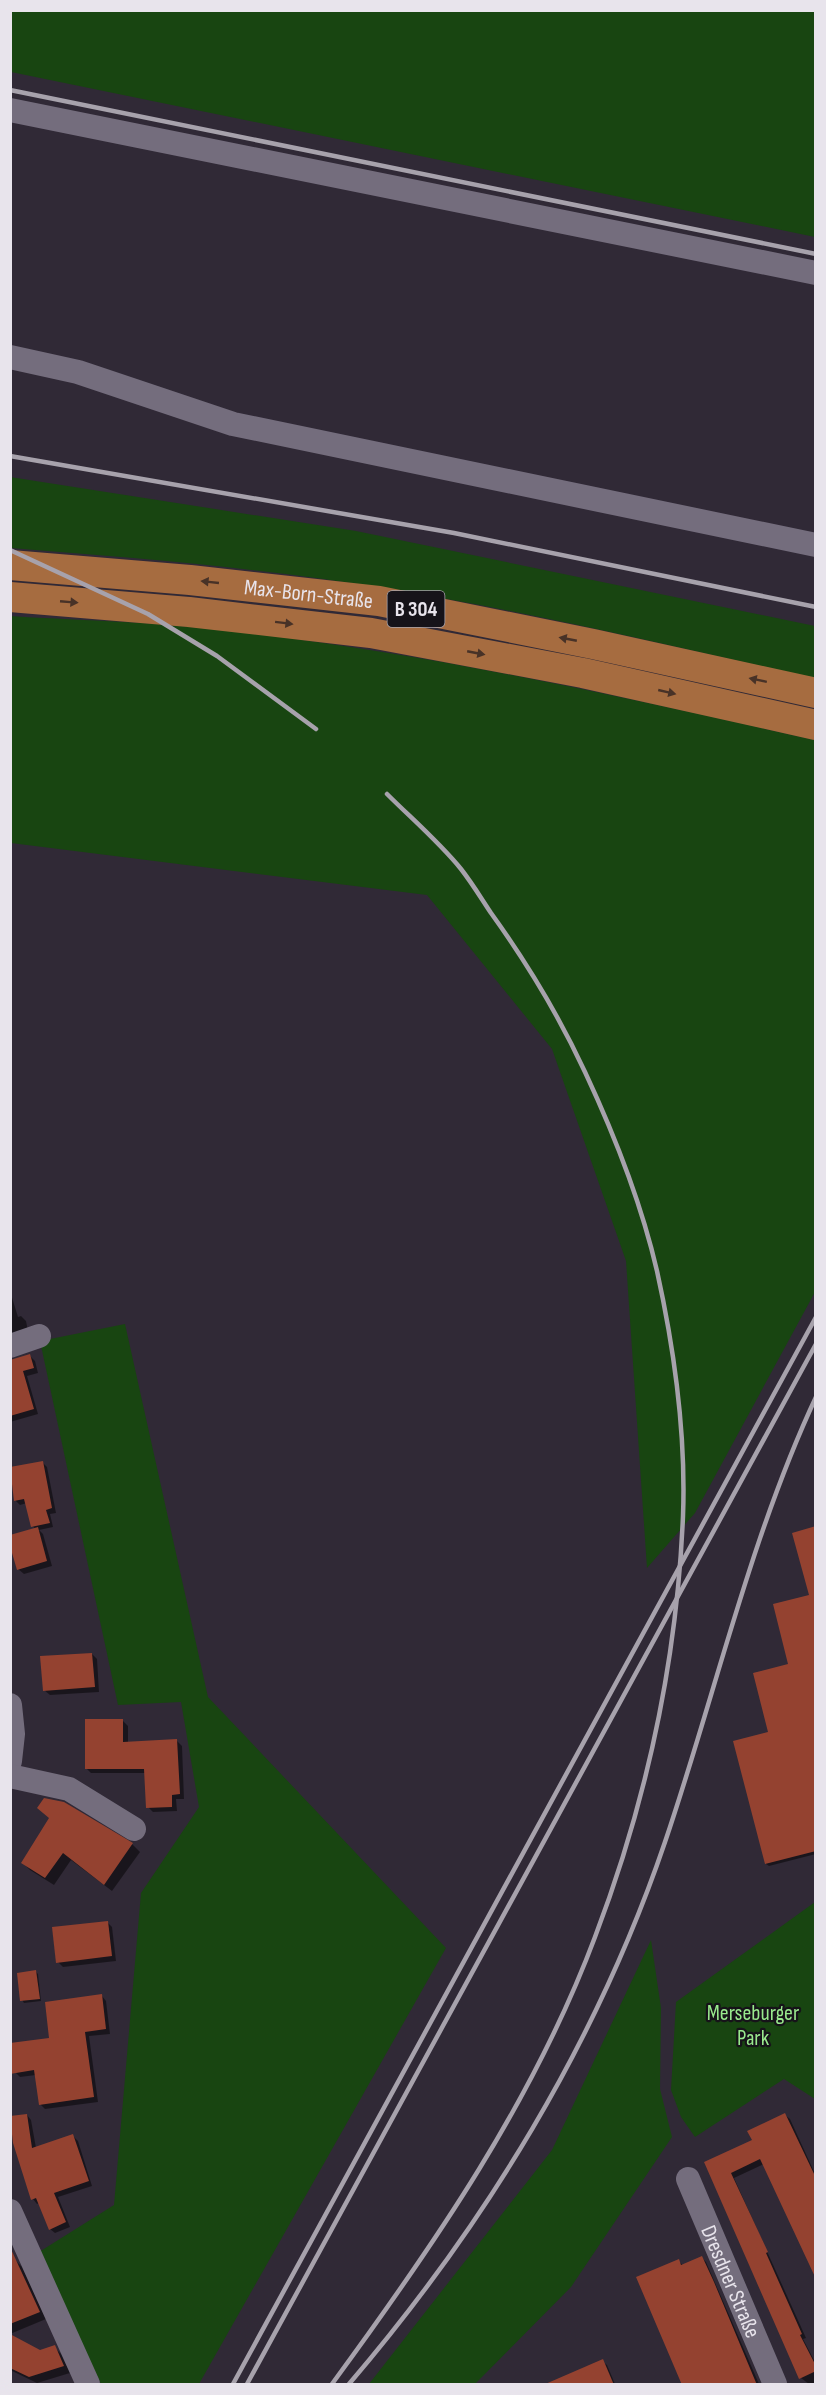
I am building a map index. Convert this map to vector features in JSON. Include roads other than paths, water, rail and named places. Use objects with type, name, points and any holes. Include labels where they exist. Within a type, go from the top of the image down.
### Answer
[{"type":"main road","name":"Max-Born-Straße","points":[[10,565],[190,580],[379,601],[594,644],[816,693]]},
{"type":"main road","name":"Max-Born-Straße","points":[[10,597],[189,612],[370,633],[583,673],[816,725]]},
{"type":"street","points":[[10,110],[816,273]]},
{"type":"street","points":[[10,357],[78,372],[233,424],[816,545]]},
{"type":"street","points":[[10,1346],[39,1336]]},
{"type":"street","points":[[10,1705],[13,1734],[10,1761]]},
{"type":"street","points":[[10,1776],[69,1788],[134,1829]]},
{"type":"street","name":"Dresdner Straße","points":[[688,2179],[775,2385]]},
{"type":"street","points":[[10,2211],[88,2385]]},
{"type":"railway","points":[[10,90],[816,254]]},
{"type":"railway","points":[[10,456],[454,533],[816,607]]},
{"type":"railway","points":[[10,550],[148,614],[217,656],[316,729]]},
{"type":"railway","points":[[332,2384],[408,2278],[479,2170],[543,2056],[595,1937],[629,1835],[656,1730],[674,1623],[683,1516],[681,1424],[669,1331],[651,1245],[617,1145],[575,1051],[542,990],[517,951],[461,869],[387,794]]},
{"type":"railway","points":[[233,2384],[816,1317]]},
{"type":"railway","points":[[247,2384],[816,1344]]},
{"type":"railway","points":[[349,2384],[399,2323],[491,2195],[533,2128],[606,1989],[665,1842],[752,1561],[816,1397]]},
{"type":"park label","name":"Merseburger Park","points":[[753,2024]]}]
